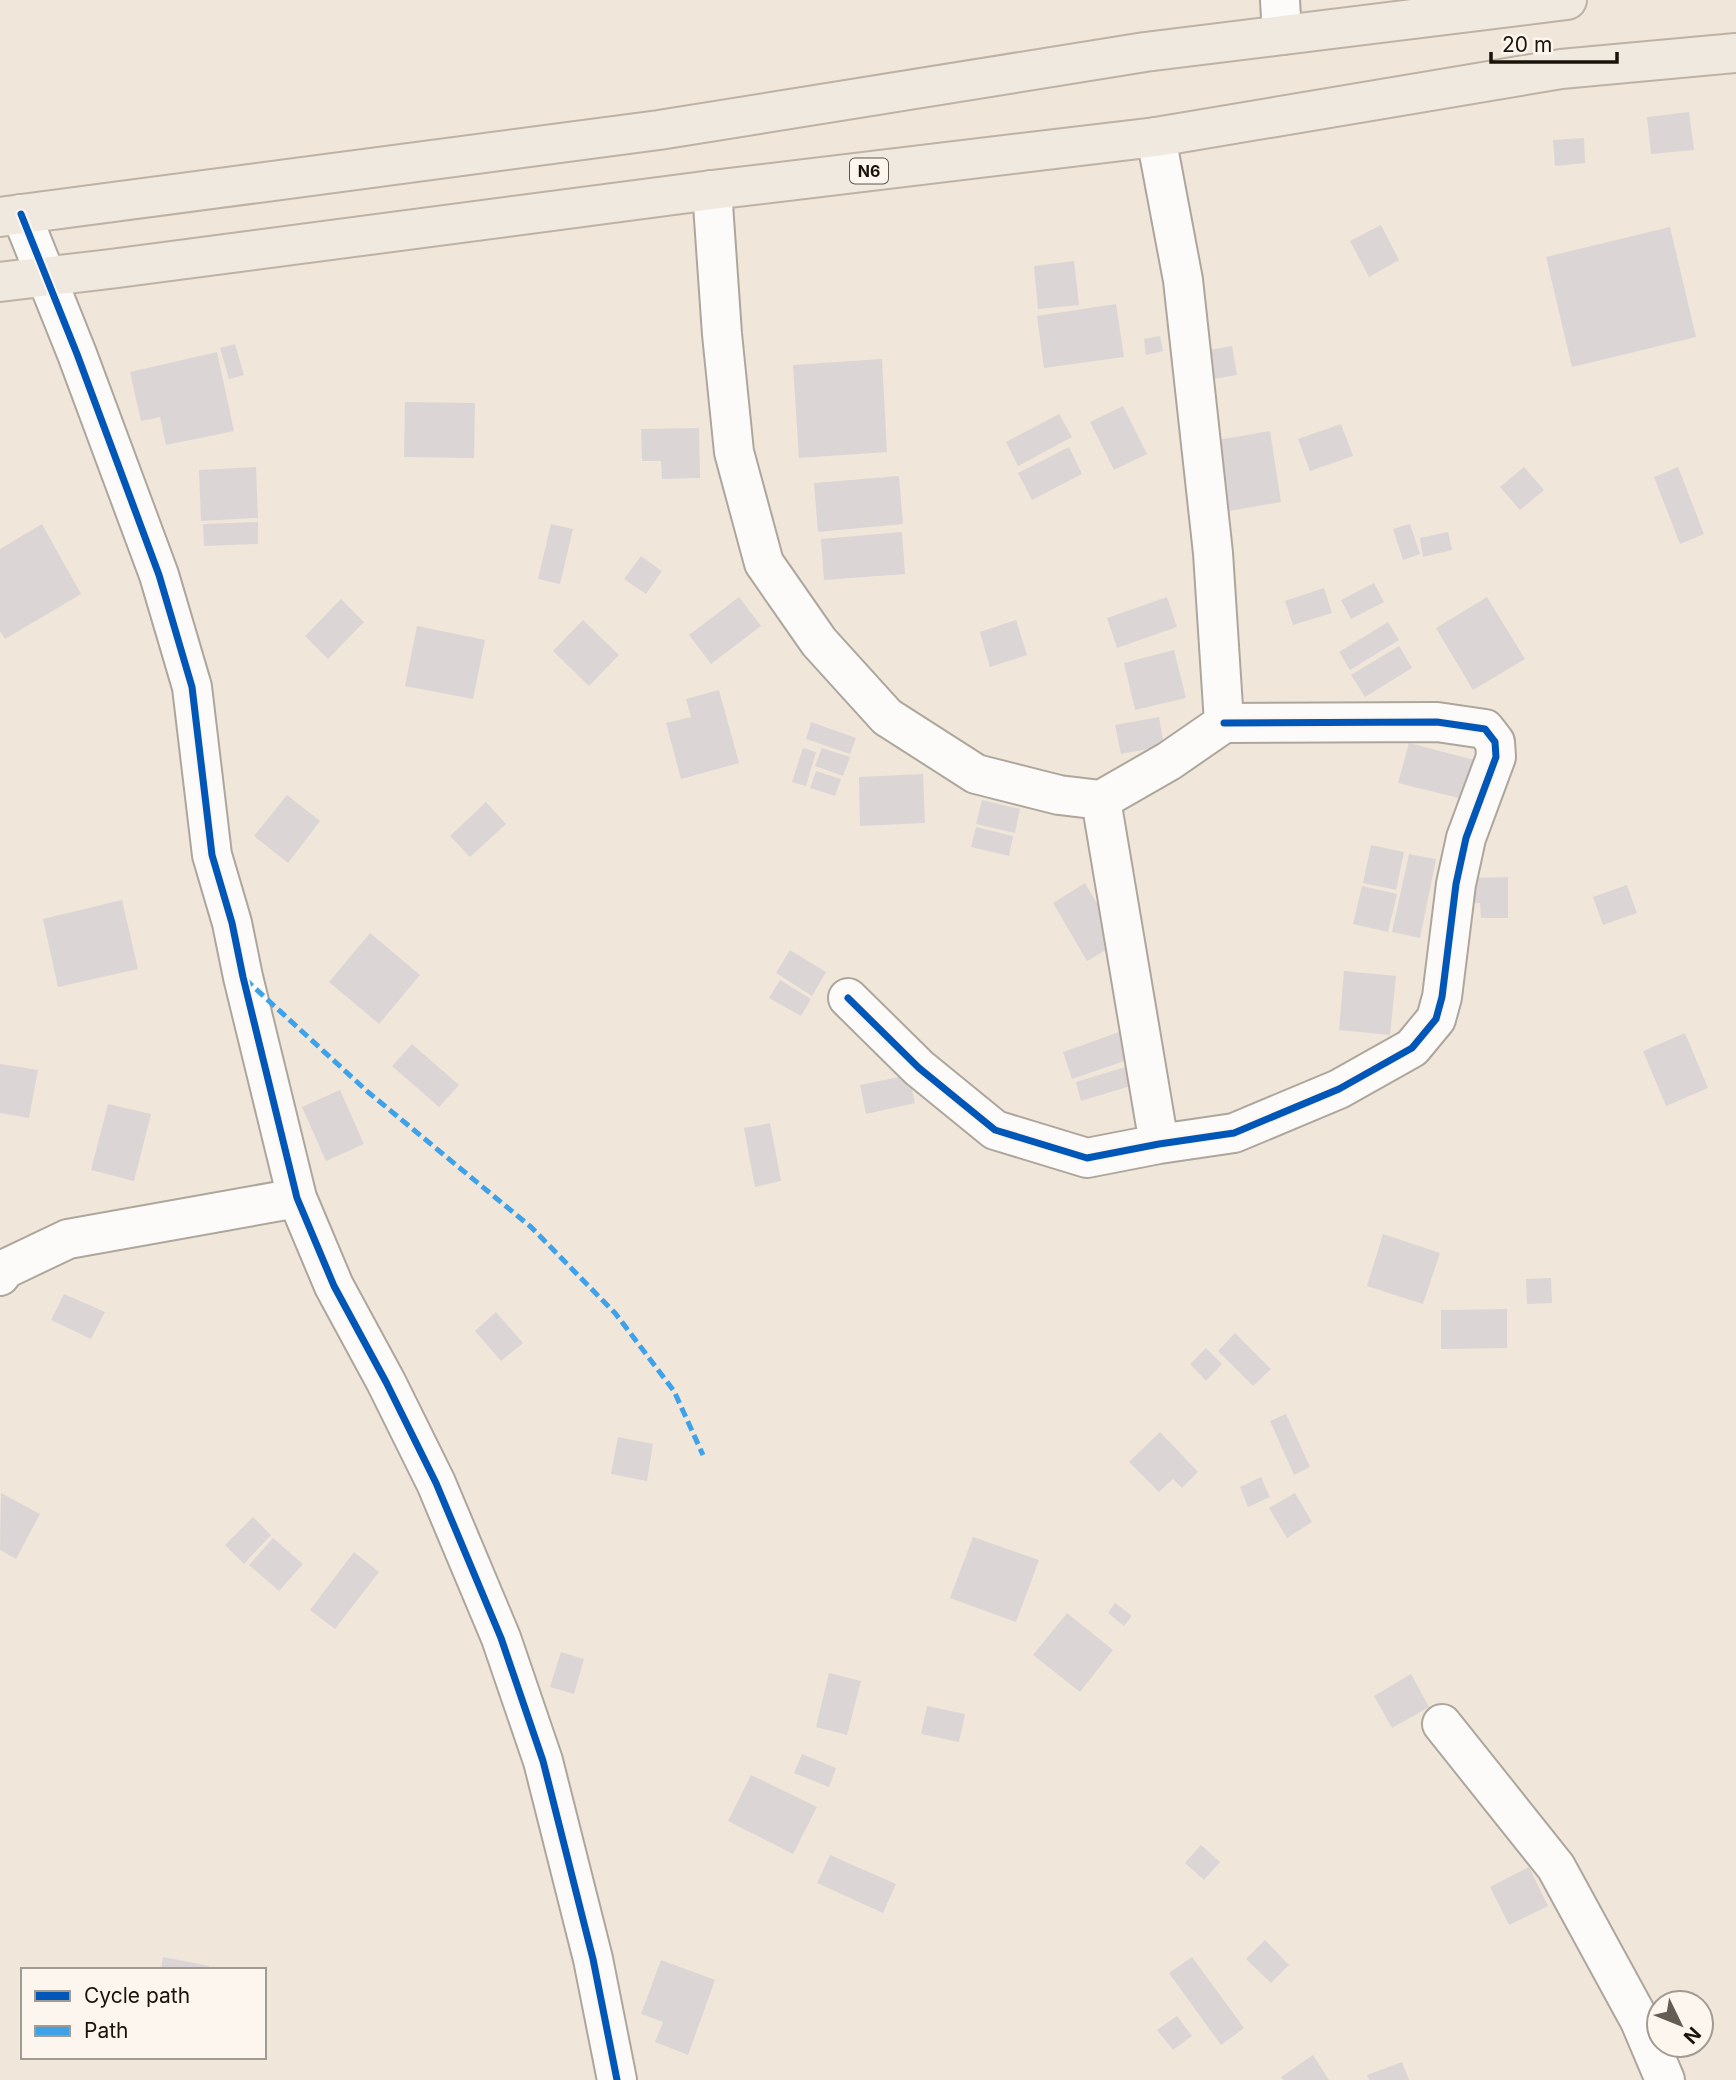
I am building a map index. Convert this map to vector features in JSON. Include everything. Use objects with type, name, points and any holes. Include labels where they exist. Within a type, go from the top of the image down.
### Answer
[{"type":"highway","points":[[10,216],[659,130],[1145,52],[1281,17],[1567,0]]},
{"type":"highway","name":"N6","points":[[0,282],[1156,136],[1561,69],[1736,52]]},
{"type":"street","points":[[1156,136],[1183,280],[1213,553],[1224,723]]},
{"type":"street","points":[[712,190],[734,452],[764,563],[819,642],[887,717],[976,774],[1059,795],[1101,800],[1169,761],[1224,723],[1437,722],[1485,729],[1495,742],[1496,757],[1466,838],[1456,884],[1448,962],[1436,1018],[1412,1048],[1339,1089],[1234,1133],[1087,1158],[995,1130],[919,1068],[848,998]]},
{"type":"street","points":[[10,216],[46,276],[77,354],[159,575],[192,687],[212,855],[232,923],[297,1198],[334,1286],[436,1483],[501,1638],[543,1761],[593,1959],[617,2080]]},
{"type":"street","points":[[1101,800],[1159,1144]]},
{"type":"street","points":[[0,1276],[5,1269],[68,1240],[297,1198]]},
{"type":"street","points":[[1442,1724],[1556,1867],[1640,2021],[1665,2080]]},
{"type":"building","points":[[1689,112],[1694,150],[1651,154],[1647,117]]},
{"type":"building","points":[[1584,138],[1585,163],[1555,166],[1553,140]]},
{"type":"building","points":[[1381,225],[1399,260],[1369,277],[1350,241]]},
{"type":"building","points":[[1670,227],[1696,337],[1572,367],[1546,257]]},
{"type":"building","points":[[1074,261],[1079,305],[1038,309],[1034,266]]},
{"type":"building","points":[[1116,304],[1124,357],[1044,368],[1037,316]]},
{"type":"building","points":[[1160,336],[1163,351],[1146,355],[1144,339]]},
{"type":"building","points":[[235,344],[244,375],[229,379],[220,348]]},
{"type":"building","points":[[1232,346],[1237,375],[1208,380],[1204,351]]},
{"type":"building","points":[[217,352],[234,431],[166,445],[160,417],[141,421],[130,372]]},
{"type":"building","points":[[882,359],[887,452],[799,458],[793,365]]},
{"type":"building","points":[[405,402],[475,403],[474,458],[404,457]]},
{"type":"building","points":[[1123,406],[1147,454],[1114,470],[1090,422]]},
{"type":"building","points":[[1059,414],[1072,437],[1018,466],[1006,442]]},
{"type":"building","points":[[1341,424],[1353,456],[1310,471],[1298,439]]},
{"type":"building","points":[[699,428],[700,478],[662,479],[661,461],[642,461],[641,429]]},
{"type":"building","points":[[1270,431],[1281,502],[1224,512],[1212,441]]},
{"type":"building","points":[[1069,447],[1082,474],[1032,500],[1018,473]]},
{"type":"building","points":[[256,467],[258,518],[201,521],[199,470]]},
{"type":"building","points":[[1524,467],[1544,490],[1520,510],[1500,487]]},
{"type":"building","points":[[1678,467],[1704,534],[1680,544],[1654,477]]},
{"type":"building","points":[[899,476],[903,524],[818,532],[814,483]]},
{"type":"building","points":[[258,522],[258,544],[204,546],[203,524]]},
{"type":"building","points":[[42,524],[81,594],[5,639],[0,631],[0,549]]},
{"type":"building","points":[[551,524],[573,529],[560,584],[538,579]]},
{"type":"building","points":[[1410,524],[1420,554],[1403,560],[1393,529]]},
{"type":"building","points":[[902,532],[905,574],[824,580],[821,539]]},
{"type":"building","points":[[1448,532],[1452,550],[1423,557],[1420,538]]},
{"type":"building","points":[[641,556],[662,571],[646,594],[624,579]]},
{"type":"building","points":[[1374,583],[1384,602],[1351,619],[1341,600]]},
{"type":"building","points":[[1324,588],[1332,613],[1293,625],[1285,601]]},
{"type":"building","points":[[739,597],[761,626],[711,664],[689,635]]},
{"type":"building","points":[[1167,597],[1177,627],[1117,648],[1107,618]]},
{"type":"building","points":[[1487,597],[1525,659],[1473,690],[1436,628]]},
{"type":"building","points":[[341,599],[364,622],[328,659],[305,636]]},
{"type":"building","points":[[583,620],[619,655],[589,686],[553,651]]},
{"type":"building","points":[[1016,620],[1027,655],[990,667],[980,632]]},
{"type":"building","points":[[1388,622],[1399,640],[1350,670],[1339,652]]},
{"type":"building","points":[[417,626],[485,640],[473,699],[405,686]]},
{"type":"building","points":[[1399,646],[1412,668],[1365,697],[1351,675]]},
{"type":"building","points":[[1174,650],[1186,698],[1135,710],[1124,663]]},
{"type":"building","points":[[719,690],[739,763],[681,779],[666,723],[691,717],[686,699]]},
{"type":"building","points":[[1159,717],[1164,746],[1121,754],[1115,725]]},
{"type":"building","points":[[811,722],[856,738],[850,754],[806,739]]},
{"type":"building","points":[[1409,743],[1482,762],[1471,801],[1398,783]]},
{"type":"building","points":[[803,748],[816,752],[806,786],[792,782]]},
{"type":"building","points":[[822,748],[850,757],[843,776],[815,766]]},
{"type":"building","points":[[816,771],[841,779],[835,796],[810,788]]},
{"type":"building","points":[[923,774],[925,823],[860,826],[859,777]]},
{"type":"building","points":[[287,795],[320,821],[288,863],[254,836]]},
{"type":"building","points":[[982,800],[1020,809],[1015,833],[976,824]]},
{"type":"building","points":[[486,802],[506,824],[470,857],[450,836]]},
{"type":"building","points":[[976,827],[1013,836],[1009,856],[971,847]]},
{"type":"building","points":[[1371,845],[1404,852],[1396,890],[1363,883]]},
{"type":"building","points":[[1409,854],[1436,859],[1420,938],[1392,932]]},
{"type":"building","points":[[1508,877],[1508,918],[1481,918],[1480,903],[1465,904],[1465,878]]},
{"type":"building","points":[[1085,883],[1120,942],[1087,961],[1053,903]]},
{"type":"building","points":[[1627,885],[1637,913],[1603,925],[1593,897]]},
{"type":"building","points":[[1362,886],[1397,894],[1388,932],[1353,924]]},
{"type":"building","points":[[122,900],[138,969],[58,987],[43,919]]},
{"type":"building","points":[[370,933],[420,975],[379,1024],[329,982]]},
{"type":"building","points":[[790,950],[826,972],[812,996],[776,973]]},
{"type":"building","points":[[1344,971],[1396,976],[1390,1035],[1339,1030]]},
{"type":"building","points":[[780,980],[811,999],[801,1016],[769,998]]},
{"type":"building","points":[[1122,1031],[1130,1059],[1072,1079],[1063,1052]]},
{"type":"building","points":[[1685,1033],[1708,1088],[1666,1106],[1643,1051]]},
{"type":"building","points":[[412,1044],[459,1085],[439,1107],[392,1066]]},
{"type":"building","points":[[0,1064],[38,1070],[29,1118],[0,1113]]},
{"type":"building","points":[[1132,1065],[1137,1084],[1081,1101],[1076,1082]]},
{"type":"building","points":[[909,1075],[915,1103],[866,1114],[860,1085]]},
{"type":"building","points":[[340,1090],[364,1144],[326,1161],[302,1107]]},
{"type":"building","points":[[108,1104],[151,1114],[134,1181],[91,1170]]},
{"type":"building","points":[[770,1123],[781,1181],[755,1187],[744,1128]]},
{"type":"building","points":[[1383,1234],[1440,1253],[1423,1304],[1367,1286]]},
{"type":"building","points":[[1551,1278],[1552,1303],[1527,1304],[1526,1279]]},
{"type":"building","points":[[64,1294],[105,1312],[91,1339],[51,1320]]},
{"type":"building","points":[[1507,1309],[1507,1348],[1441,1349],[1441,1310]]},
{"type":"building","points":[[496,1312],[523,1343],[501,1361],[475,1331]]},
{"type":"building","points":[[1235,1333],[1271,1369],[1253,1386],[1218,1351]]},
{"type":"building","points":[[1206,1348],[1222,1364],[1206,1381],[1190,1364]]},
{"type":"building","points":[[1286,1414],[1310,1467],[1294,1475],[1270,1421]]},
{"type":"building","points":[[1160,1432],[1198,1472],[1182,1488],[1173,1479],[1159,1492],[1129,1462]]},
{"type":"building","points":[[618,1437],[653,1444],[647,1481],[611,1474]]},
{"type":"building","points":[[1261,1477],[1270,1497],[1248,1507],[1240,1487]]},
{"type":"building","points":[[1,1493],[40,1514],[16,1559],[0,1550]]},
{"type":"building","points":[[1295,1493],[1312,1522],[1287,1538],[1269,1508]]},
{"type":"building","points":[[253,1517],[271,1535],[244,1564],[225,1545]]},
{"type":"building","points":[[973,1537],[1039,1560],[1016,1622],[950,1598]]},
{"type":"building","points":[[273,1538],[303,1564],[279,1591],[249,1565]]},
{"type":"building","points":[[354,1552],[379,1572],[335,1629],[310,1610]]},
{"type":"building","points":[[1115,1603],[1132,1616],[1124,1626],[1108,1613]]},
{"type":"building","points":[[1067,1613],[1113,1650],[1080,1692],[1033,1655]]},
{"type":"building","points":[[561,1652],[584,1659],[574,1694],[550,1687]]},
{"type":"building","points":[[829,1673],[861,1681],[847,1735],[816,1727]]},
{"type":"building","points":[[1411,1674],[1429,1707],[1392,1728],[1374,1696]]},
{"type":"building","points":[[927,1706],[965,1714],[959,1742],[921,1734]]},
{"type":"building","points":[[802,1754],[836,1768],[829,1787],[794,1773]]},
{"type":"building","points":[[751,1775],[817,1807],[793,1854],[728,1821]]},
{"type":"building","points":[[1201,1845],[1220,1862],[1204,1880],[1185,1863]]},
{"type":"building","points":[[830,1855],[896,1884],[883,1913],[817,1883]]},
{"type":"building","points":[[1529,1867],[1548,1906],[1509,1925],[1490,1887]]},
{"type":"building","points":[[1265,1940],[1289,1965],[1271,1983],[1246,1959]]},
{"type":"building","points":[[163,1957],[209,1966],[209,1968],[161,1968]]},
{"type":"building","points":[[1192,1957],[1244,2028],[1221,2045],[1169,1973]]},
{"type":"building","points":[[661,1960],[715,1980],[688,2055],[655,2042],[663,2022],[641,2014]]},
{"type":"building","points":[[1177,2016],[1192,2036],[1173,2050],[1157,2030]]},
{"type":"building","points":[[1313,2055],[1329,2080],[1283,2080],[1281,2077]]},
{"type":"building","points":[[1402,2062],[1409,2080],[1369,2080],[1367,2075]]},
{"type":"marked path","points":[[245,979],[368,1092],[531,1227],[615,1313],[674,1391],[703,1455]]},
{"type":"cycle path","points":[[21,214],[77,354],[159,575],[192,687],[212,855],[232,923],[297,1198],[334,1286],[436,1483],[501,1638],[543,1761],[593,1959],[617,2080]]},
{"type":"cycle path","points":[[848,998],[919,1068],[995,1130],[1087,1158],[1234,1133],[1339,1089],[1412,1048],[1436,1019],[1442,997],[1456,884],[1466,838],[1496,757],[1495,742],[1485,729],[1437,722],[1224,723]]}]
